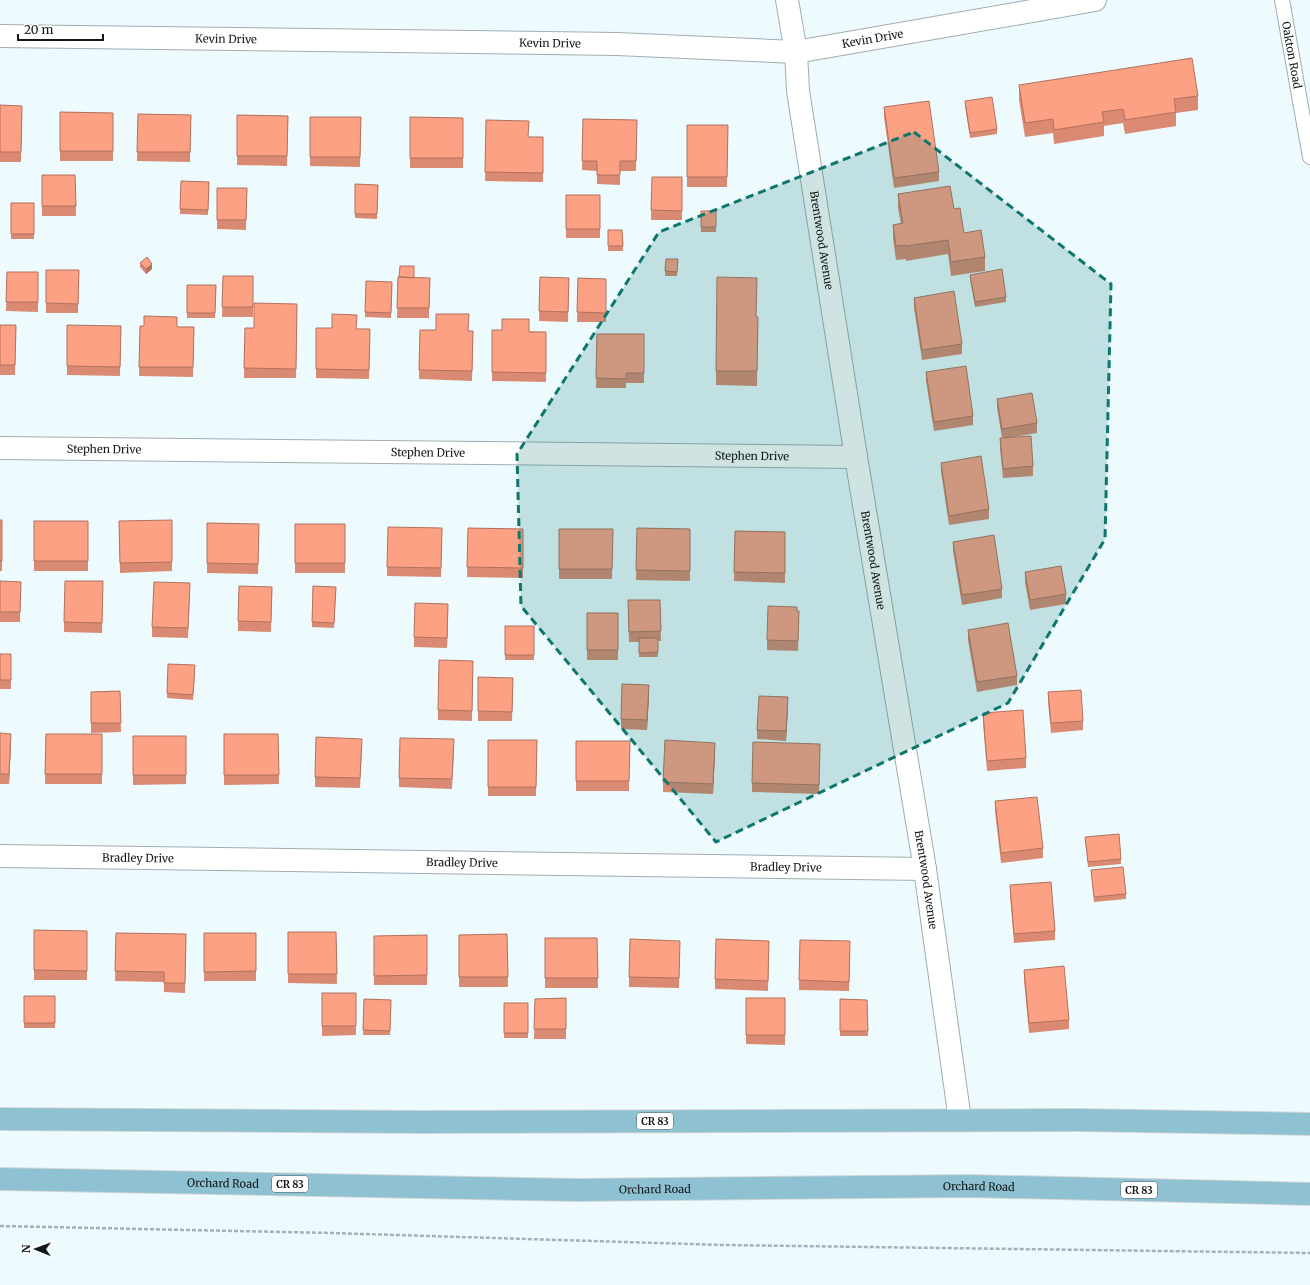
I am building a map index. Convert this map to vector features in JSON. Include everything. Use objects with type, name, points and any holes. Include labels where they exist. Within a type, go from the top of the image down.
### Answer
[{"type":"main road","name":"CR 83","points":[[0,1119],[422,1122],[1078,1120],[1310,1124]]},
{"type":"main road","name":"Orchard Road","points":[[0,1179],[579,1190],[969,1186],[1310,1194]]},
{"type":"street","name":"Brentwood Avenue","points":[[787,0],[796,52],[798,91],[856,457],[925,869],[960,1120]]},
{"type":"street","name":"Kevin Drive","points":[[0,36],[616,44],[796,52],[1095,0]]},
{"type":"street","name":"Stephen Drive","points":[[0,448],[856,457]]},
{"type":"street","name":"Bradley Drive","points":[[0,856],[925,869]]},
{"type":"lane","name":"Oakton Road","points":[[1282,0],[1310,157]]},
{"type":"path","points":[[0,1226],[331,1233],[722,1245],[1310,1253]]},
{"type":"highlighted area","points":[[914,132],[1111,284],[1105,539],[1008,703],[716,842],[521,606],[517,454],[659,232]]},
{"type":"building","points":[[1192,58],[1198,96],[1174,99],[1176,112],[1125,120],[1123,109],[1102,112],[1104,122],[1054,130],[1053,119],[1025,123],[1019,85]]},
{"type":"building","points":[[992,97],[997,129],[970,133],[965,101]]},
{"type":"building","points":[[929,101],[939,172],[894,178],[884,107]]},
{"type":"building","points":[[0,105],[22,106],[21,152],[0,152]]},
{"type":"building","points":[[60,112],[113,113],[113,151],[60,151]]},
{"type":"building","points":[[138,114],[191,115],[190,152],[137,152]]},
{"type":"building","points":[[237,115],[288,116],[287,156],[237,156]]},
{"type":"building","points":[[310,117],[361,117],[360,157],[310,157]]},
{"type":"building","points":[[410,117],[463,118],[463,158],[410,158]]},
{"type":"building","points":[[583,119],[637,120],[636,161],[620,161],[620,175],[597,175],[597,161],[582,161]]},
{"type":"building","points":[[486,120],[529,121],[528,137],[543,137],[543,173],[485,172]]},
{"type":"building","points":[[687,125],[728,125],[727,177],[687,177]]},
{"type":"building","points":[[42,175],[75,175],[76,206],[42,206]]},
{"type":"building","points":[[652,177],[682,177],[682,211],[651,210]]},
{"type":"building","points":[[181,181],[209,182],[208,210],[180,209]]},
{"type":"building","points":[[355,184],[378,185],[377,214],[355,214]]},
{"type":"building","points":[[950,186],[954,209],[960,208],[964,233],[981,230],[985,257],[951,262],[948,240],[896,246],[893,225],[903,223],[898,194]]},
{"type":"building","points":[[217,188],[247,188],[246,220],[217,220]]},
{"type":"building","points":[[566,195],[600,195],[600,229],[566,229]]},
{"type":"building","points":[[11,203],[34,203],[34,234],[11,234]]},
{"type":"building","points":[[701,211],[716,211],[716,227],[701,227]]},
{"type":"building","points":[[608,230],[622,230],[623,246],[608,246]]},
{"type":"building","points":[[147,257],[152,264],[146,269],[140,263]]},
{"type":"building","points":[[666,259],[678,259],[677,272],[665,271]]},
{"type":"building","points":[[400,266],[414,266],[414,278],[399,277]]},
{"type":"building","points":[[1002,269],[1006,297],[975,302],[970,275]]},
{"type":"building","points":[[46,270],[79,270],[78,304],[46,303]]},
{"type":"building","points":[[7,272],[38,272],[38,302],[6,302]]},
{"type":"building","points":[[223,276],[253,276],[253,307],[222,307]]},
{"type":"building","points":[[398,277],[430,278],[429,308],[397,308]]},
{"type":"building","points":[[540,277],[569,278],[568,312],[539,311]]},
{"type":"building","points":[[717,277],[757,278],[757,371],[716,371]]},
{"type":"building","points":[[578,278],[606,279],[606,313],[577,312]]},
{"type":"building","points":[[366,281],[392,282],[391,313],[365,312]]},
{"type":"building","points":[[187,285],[216,285],[215,313],[187,313]]},
{"type":"building","points":[[954,291],[962,344],[922,350],[914,298]]},
{"type":"building","points":[[254,303],[297,304],[296,369],[244,368],[245,328],[254,328]]},
{"type":"building","points":[[332,314],[357,315],[356,329],[370,329],[369,370],[316,369],[316,328],[332,328]]},
{"type":"building","points":[[436,314],[469,314],[468,331],[473,331],[472,371],[419,370],[420,330],[436,330]]},
{"type":"building","points":[[144,316],[177,317],[177,327],[194,327],[193,367],[139,367],[140,326],[144,326]]},
{"type":"building","points":[[502,319],[529,319],[529,332],[546,332],[546,373],[492,372],[492,330],[502,330]]},
{"type":"building","points":[[0,325],[16,325],[15,365],[0,365]]},
{"type":"building","points":[[67,325],[121,326],[120,367],[67,366]]},
{"type":"building","points":[[597,334],[644,334],[644,373],[626,373],[626,379],[596,378]]},
{"type":"building","points":[[966,366],[973,416],[934,422],[926,372]]},
{"type":"building","points":[[1032,393],[1037,423],[1002,429],[997,399]]},
{"type":"building","points":[[1031,436],[1033,466],[1003,469],[1000,438]]},
{"type":"building","points":[[981,456],[989,509],[949,516],[941,463]]},
{"type":"building","points":[[0,520],[2,520],[2,561],[0,561]]},
{"type":"building","points":[[172,520],[172,562],[120,563],[119,521]]},
{"type":"building","points":[[34,521],[88,521],[88,561],[34,561]]},
{"type":"building","points":[[207,523],[259,524],[258,564],[207,563]]},
{"type":"building","points":[[295,524],[345,524],[345,563],[295,563]]},
{"type":"building","points":[[388,527],[442,528],[441,568],[387,567]]},
{"type":"building","points":[[468,528],[523,529],[523,568],[467,567]]},
{"type":"building","points":[[637,528],[690,529],[690,571],[636,570]]},
{"type":"building","points":[[559,529],[613,529],[612,569],[559,569]]},
{"type":"building","points":[[735,531],[785,532],[785,573],[734,572]]},
{"type":"building","points":[[994,535],[1002,589],[962,595],[953,542]]},
{"type":"building","points":[[1061,566],[1066,594],[1030,600],[1025,572]]},
{"type":"building","points":[[0,581],[21,582],[20,612],[0,612]]},
{"type":"building","points":[[65,581],[103,581],[102,623],[64,622]]},
{"type":"building","points":[[154,582],[190,583],[188,628],[152,627]]},
{"type":"building","points":[[239,586],[272,587],[271,622],[238,621]]},
{"type":"building","points":[[313,586],[336,587],[334,623],[312,622]]},
{"type":"building","points":[[628,600],[660,600],[661,631],[629,632]]},
{"type":"building","points":[[415,603],[448,604],[447,638],[414,637]]},
{"type":"building","points":[[768,606],[797,607],[797,611],[799,611],[798,641],[767,640]]},
{"type":"building","points":[[587,613],[618,613],[618,650],[587,650]]},
{"type":"building","points":[[1008,623],[1017,676],[977,682],[968,630]]},
{"type":"building","points":[[505,626],[534,626],[534,655],[505,655]]},
{"type":"building","points":[[639,638],[658,638],[658,652],[639,653]]},
{"type":"building","points":[[0,654],[11,654],[11,680],[0,680]]},
{"type":"building","points":[[439,660],[473,661],[472,711],[438,710]]},
{"type":"building","points":[[168,664],[195,665],[193,695],[167,693]]},
{"type":"building","points":[[478,677],[513,678],[512,712],[478,711]]},
{"type":"building","points":[[622,684],[649,685],[647,720],[621,719]]},
{"type":"building","points":[[1081,690],[1083,721],[1051,723],[1048,692]]},
{"type":"building","points":[[120,691],[121,723],[91,723],[91,692]]},
{"type":"building","points":[[759,696],[788,697],[786,731],[757,730]]},
{"type":"building","points":[[1023,710],[1026,758],[987,761],[983,713]]},
{"type":"building","points":[[0,733],[11,734],[9,774],[0,774]]},
{"type":"building","points":[[46,734],[102,734],[102,774],[45,774]]},
{"type":"building","points":[[224,734],[278,734],[279,775],[224,775]]},
{"type":"building","points":[[133,736],[186,736],[186,775],[133,775]]},
{"type":"building","points":[[316,737],[362,739],[360,778],[315,777]]},
{"type":"building","points":[[400,738],[454,739],[452,779],[399,778]]},
{"type":"building","points":[[488,740],[537,740],[536,787],[488,787]]},
{"type":"building","points":[[665,740],[715,743],[713,784],[663,782]]},
{"type":"building","points":[[576,741],[630,741],[629,781],[576,781]]},
{"type":"building","points":[[753,742],[820,744],[819,785],[752,783]]},
{"type":"building","points":[[1037,797],[1043,848],[1001,853],[995,801]]},
{"type":"building","points":[[1119,834],[1121,859],[1088,862],[1085,837]]},
{"type":"building","points":[[1123,867],[1126,894],[1094,897],[1091,870]]},
{"type":"building","points":[[1051,882],[1055,931],[1014,934],[1010,885]]},
{"type":"building","points":[[34,930],[87,931],[87,971],[34,970]]},
{"type":"building","points":[[288,932],[336,932],[337,974],[288,974]]},
{"type":"building","points":[[116,933],[186,934],[185,983],[164,983],[164,972],[115,971]]},
{"type":"building","points":[[204,933],[256,933],[256,971],[204,972]]},
{"type":"building","points":[[507,934],[508,977],[459,977],[459,935]]},
{"type":"building","points":[[427,935],[427,975],[374,976],[374,936]]},
{"type":"building","points":[[545,938],[597,938],[598,978],[545,978]]},
{"type":"building","points":[[630,939],[680,941],[679,978],[629,977]]},
{"type":"building","points":[[716,939],[769,941],[768,981],[715,979]]},
{"type":"building","points":[[800,940],[850,941],[849,982],[799,980]]},
{"type":"building","points":[[1064,966],[1069,1020],[1029,1023],[1024,970]]},
{"type":"building","points":[[322,993],[356,993],[356,1026],[322,1026]]},
{"type":"building","points":[[24,996],[55,996],[55,1023],[24,1023]]},
{"type":"building","points":[[566,998],[566,1029],[534,1029],[535,999]]},
{"type":"building","points":[[746,998],[785,998],[785,1035],[746,1035]]},
{"type":"building","points":[[364,999],[391,1000],[390,1031],[363,1030]]},
{"type":"building","points":[[840,999],[867,1000],[868,1031],[840,1031]]},
{"type":"building","points":[[504,1003],[528,1003],[528,1033],[504,1033]]}]
